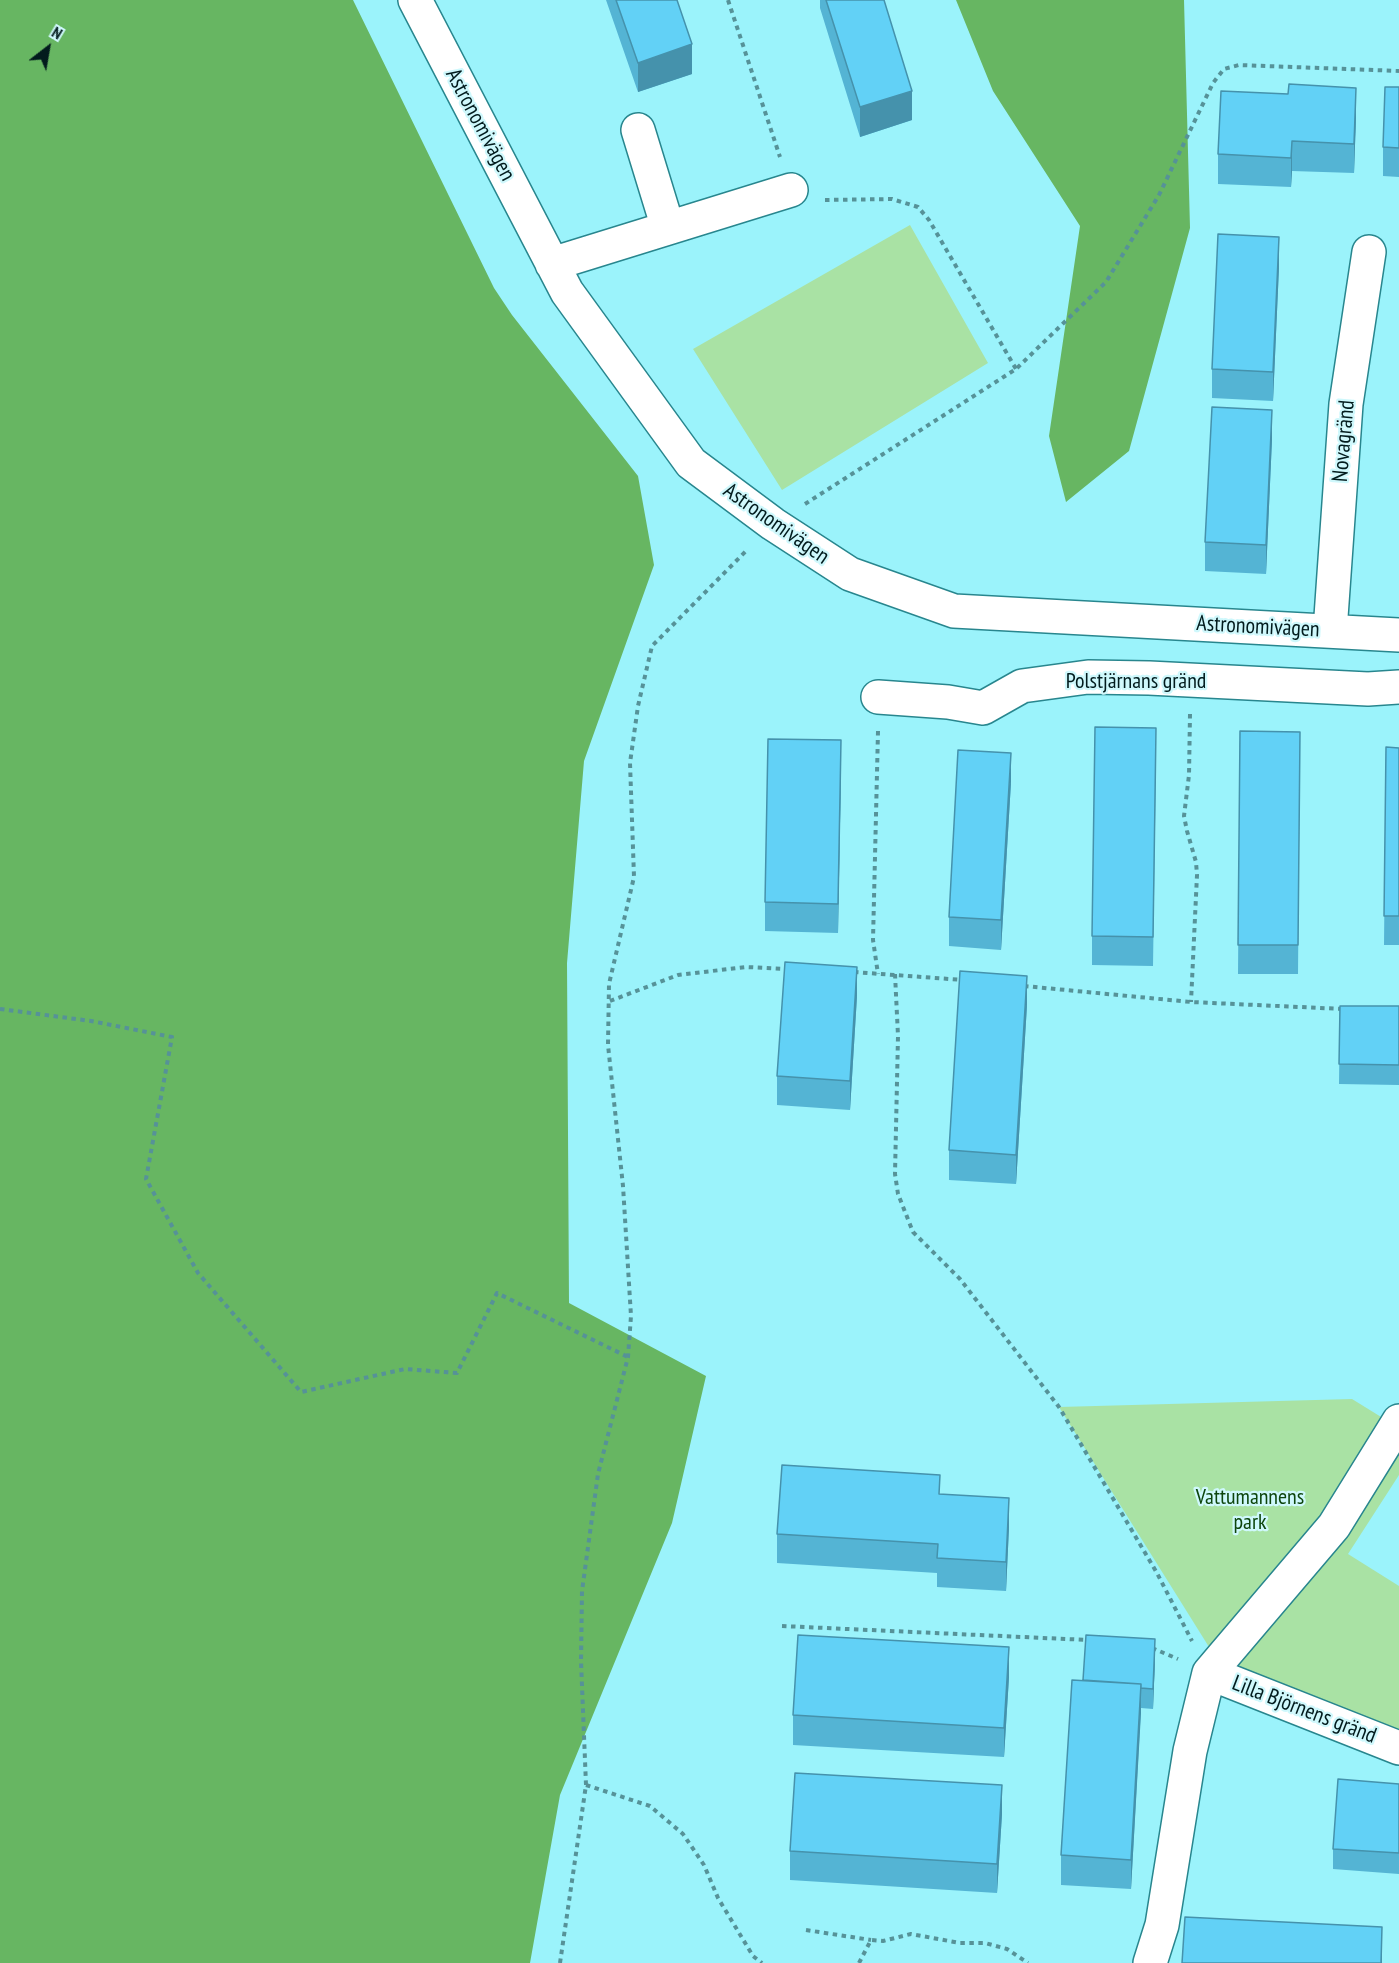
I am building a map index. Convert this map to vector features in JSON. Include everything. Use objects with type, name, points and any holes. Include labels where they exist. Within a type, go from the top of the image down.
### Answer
[{"type":"street","name":"Astronomivägen","points":[[415,0],[567,292],[691,463],[773,524],[850,574],[954,611],[1399,635]]},
{"type":"street","points":[[638,130],[668,228]]},
{"type":"street","points":[[552,264],[668,228],[793,195]]},
{"type":"street","name":"Novagränd","points":[[1330,632],[1346,404],[1369,252]]},
{"type":"street","name":"Polstjärnans gränd","points":[[878,697],[948,702],[983,708],[1022,686],[1077,679],[1129,678],[1368,689],[1399,687]]},
{"type":"street","points":[[1150,1963],[1162,1925],[1190,1751],[1209,1673],[1334,1526],[1399,1421]]},
{"type":"street","name":"Lilla Björnens gränd","points":[[1209,1673],[1399,1748]]},
{"type":"path","points":[[728,0],[793,195],[892,199],[918,207],[929,220],[1016,369]]},
{"type":"path","points":[[560,1963],[586,1785],[580,1661],[582,1591],[598,1474],[628,1357],[630,1304],[623,1186],[608,1045],[609,984],[634,877],[630,763],[638,706],[652,646],[773,524],[1016,369],[1106,282],[1159,195],[1214,83],[1224,69],[1239,65],[1399,71]]},
{"type":"path","points":[[1190,680],[1189,775],[1184,816],[1196,862],[1197,875],[1191,1002]]},
{"type":"path","points":[[878,697],[873,940],[878,974]]},
{"type":"path","points":[[610,1001],[678,975],[746,967],[794,970]]},
{"type":"path","points":[[848,971],[966,980]]},
{"type":"path","points":[[895,974],[898,1036],[895,1174],[898,1194],[913,1232],[960,1279],[1059,1407],[1157,1573],[1209,1673]]},
{"type":"path","points":[[1014,985],[1191,1002],[1354,1010]]},
{"type":"path","points":[[0,1008],[91,1021],[172,1037],[146,1179],[198,1273],[301,1392],[405,1369],[457,1373],[497,1293],[628,1357]]},
{"type":"path","points":[[782,1626],[1097,1640]]},
{"type":"path","points":[[1150,1647],[1209,1673]]},
{"type":"path","points":[[586,1785],[650,1806],[682,1834],[704,1865],[718,1898],[753,1956],[762,1963]]},
{"type":"path","points":[[806,1930],[883,1941],[911,1934],[960,1943],[985,1943],[1007,1949],[1028,1963]]},
{"type":"path","points":[[859,1963],[871,1940]]},
{"type":"green space","points":[[0,0],[353,0],[494,288],[512,315],[638,476],[654,565],[584,761],[567,963],[569,1303],[706,1376],[672,1523],[560,1795],[530,1963],[0,1963]]},
{"type":"green space","points":[[956,0],[1184,0],[1190,228],[1129,451],[1066,502],[1049,436],[1080,226],[993,91]]},
{"type":"green space","points":[[910,225],[988,363],[782,490],[693,349]]},
{"type":"green space","name":"Vattumannens park","points":[[1352,1399],[1399,1428],[1399,1475],[1348,1554],[1399,1586],[1399,1744],[1219,1663],[1059,1407]]},
{"type":"building","points":[[616,0],[677,0],[692,44],[638,63]]},
{"type":"building","points":[[826,0],[884,0],[912,91],[860,107]]},
{"type":"building","points":[[1289,84],[1356,88],[1354,144],[1292,141],[1291,158],[1218,154],[1221,91],[1288,94]]},
{"type":"building","points":[[1385,87],[1399,87],[1399,148],[1383,147]]},
{"type":"building","points":[[1218,234],[1279,237],[1273,372],[1212,369]]},
{"type":"building","points":[[1212,407],[1272,410],[1266,545],[1205,542]]},
{"type":"building","points":[[1095,727],[1156,728],[1153,937],[1092,936]]},
{"type":"building","points":[[1240,731],[1300,732],[1298,945],[1238,945]]},
{"type":"building","points":[[768,739],[841,740],[838,904],[765,902]]},
{"type":"building","points":[[1386,747],[1399,748],[1399,916],[1384,916]]},
{"type":"building","points":[[958,750],[1011,753],[1001,920],[949,917]]},
{"type":"building","points":[[785,962],[857,967],[850,1081],[777,1076]]},
{"type":"building","points":[[960,971],[1027,976],[1016,1155],[949,1150]]},
{"type":"building","points":[[1340,1006],[1399,1006],[1399,1065],[1339,1064]]},
{"type":"building","points":[[782,1465],[940,1475],[939,1494],[1009,1498],[1006,1562],[937,1558],[938,1544],[777,1534]]},
{"type":"building","points":[[798,1635],[1009,1647],[1004,1728],[793,1715]]},
{"type":"building","points":[[1086,1635],[1155,1639],[1153,1689],[1141,1688],[1141,1684],[1083,1680]]},
{"type":"building","points":[[1072,1680],[1141,1684],[1131,1860],[1061,1855]]},
{"type":"building","points":[[795,1773],[1002,1785],[997,1864],[790,1851]]},
{"type":"building","points":[[1338,1779],[1399,1784],[1399,1853],[1333,1849]]},
{"type":"building","points":[[1185,1917],[1382,1927],[1381,1963],[1182,1963]]}]
